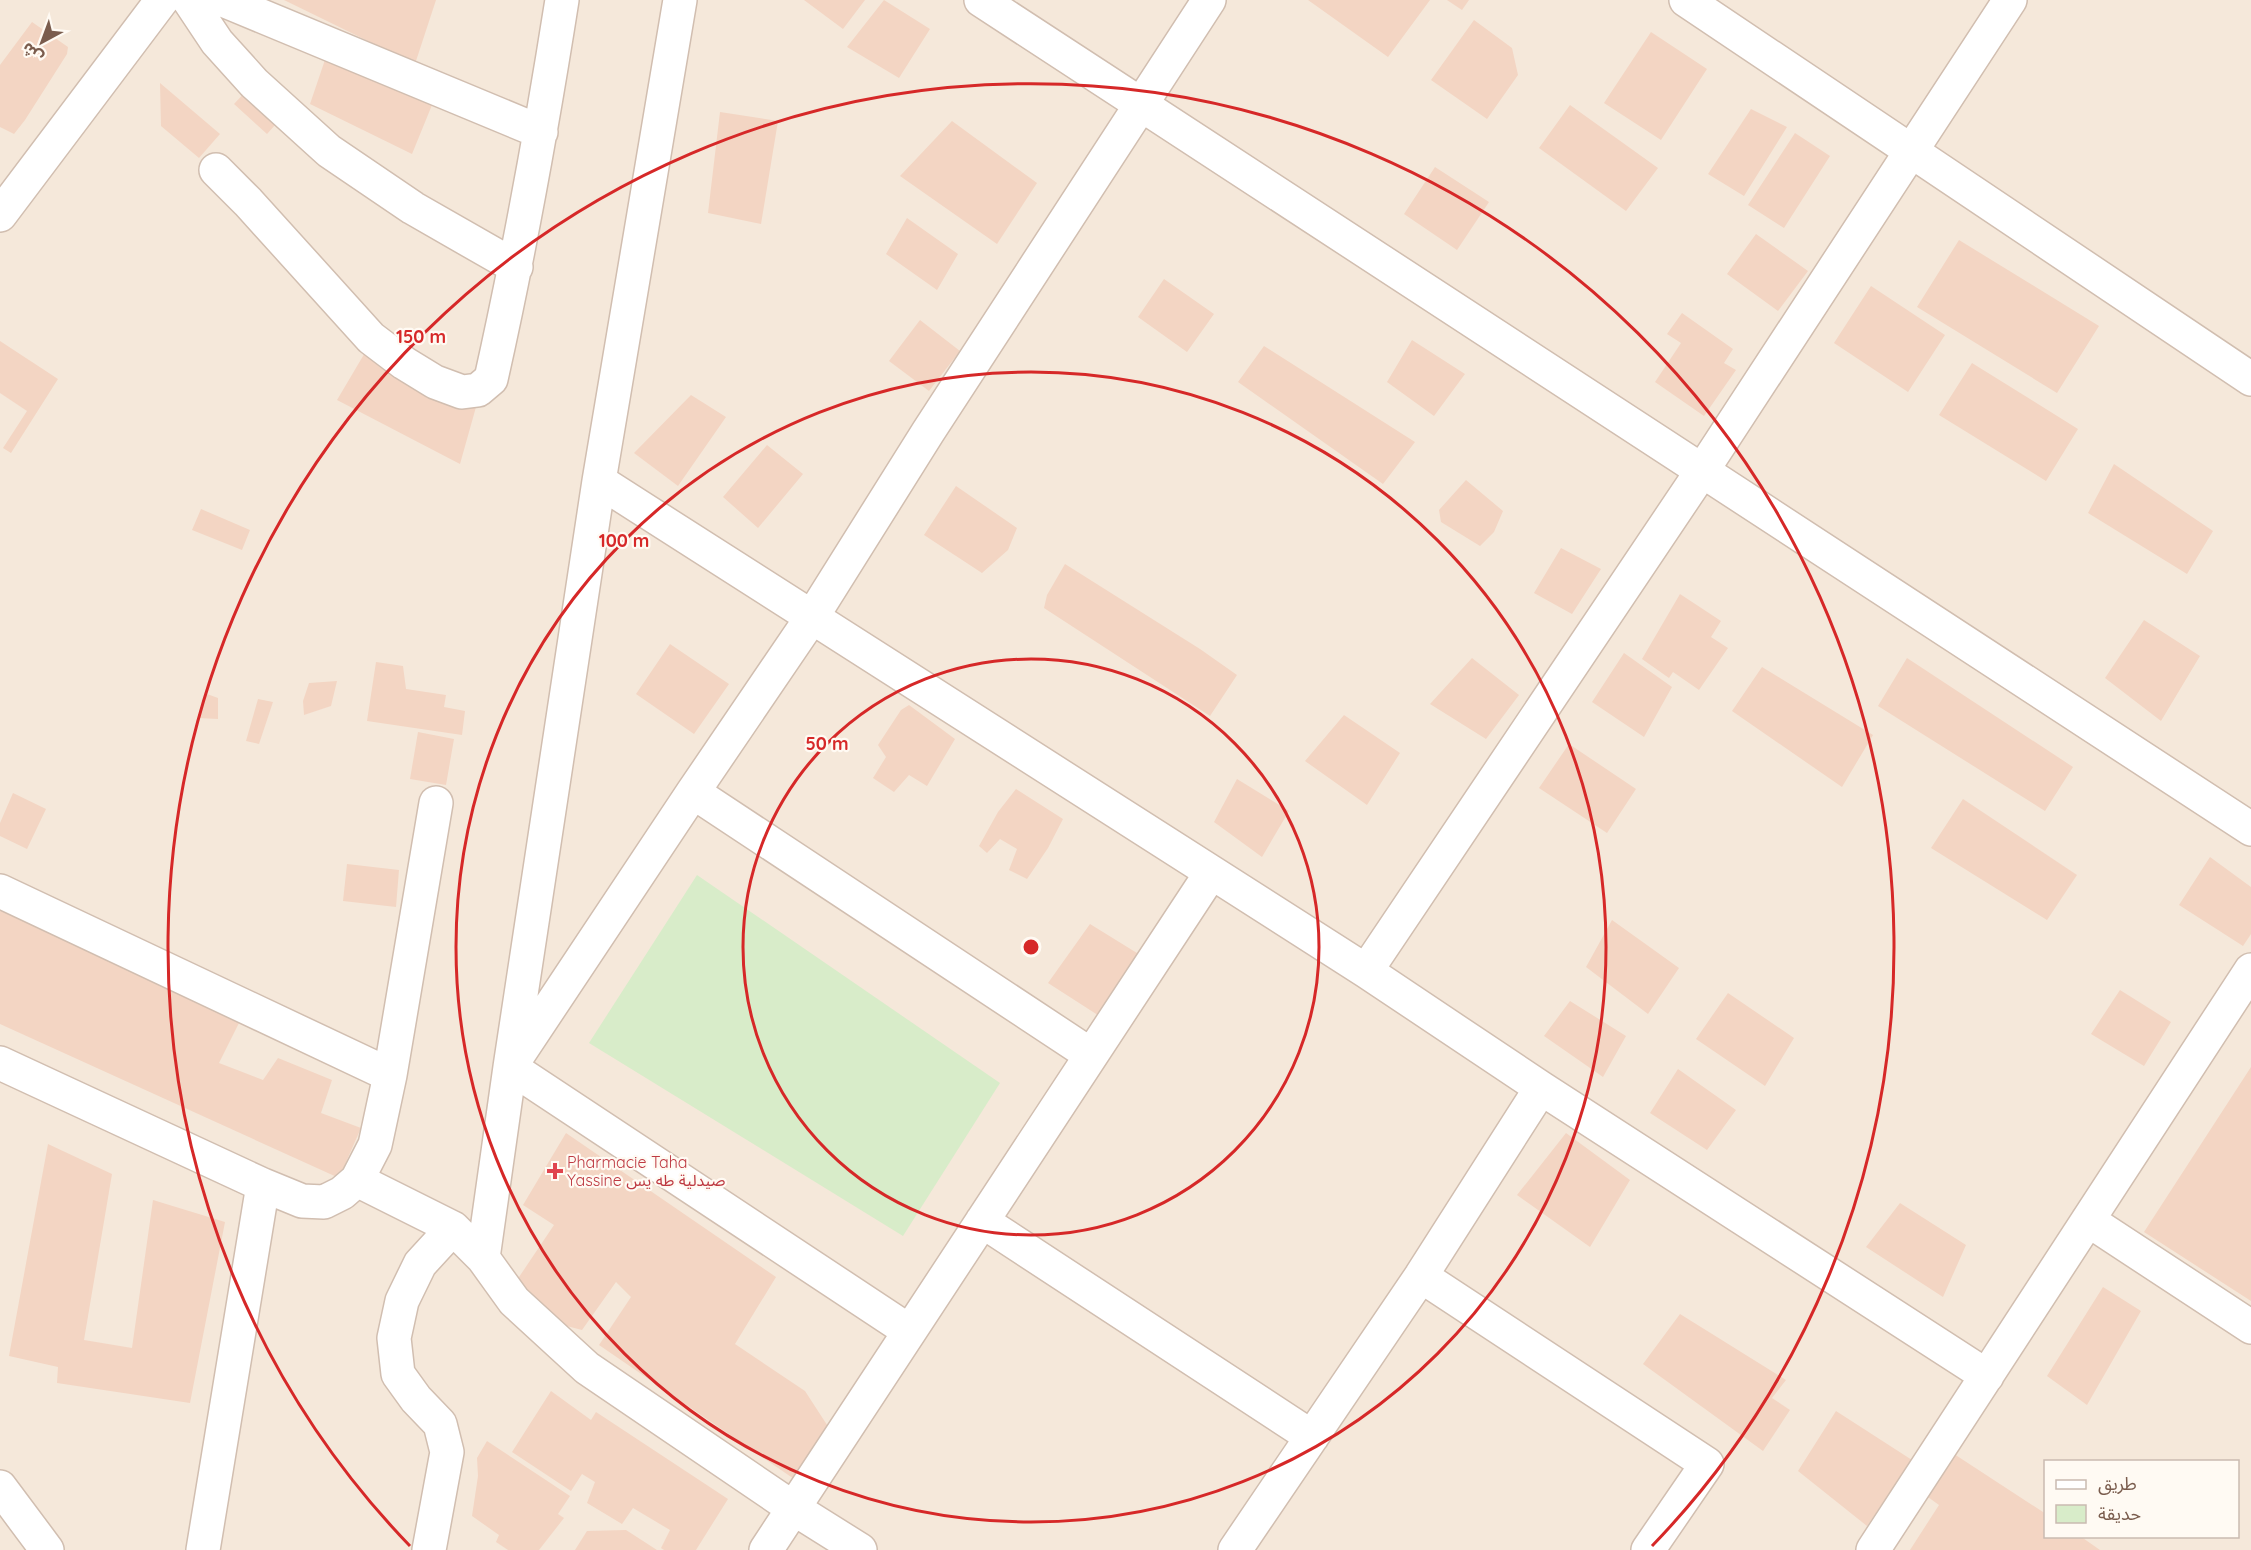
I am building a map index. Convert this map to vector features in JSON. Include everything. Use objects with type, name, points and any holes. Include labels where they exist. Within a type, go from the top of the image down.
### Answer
[{"type":"street","points":[[0,215],[162,0]]},
{"type":"street","points":[[189,0],[216,42],[254,83],[329,151],[413,208],[516,267]]},
{"type":"street","points":[[222,0],[541,132]]},
{"type":"street","points":[[216,170],[249,202],[371,338],[404,363],[435,382],[462,392],[478,390],[491,379],[516,267],[562,0]]},
{"type":"street","points":[[483,1258],[599,481],[680,0]]},
{"type":"street","points":[[981,0],[2251,829]]},
{"type":"street","points":[[510,1067],[812,617],[928,432],[1209,0]]},
{"type":"street","points":[[1686,0],[2251,379]]},
{"type":"street","points":[[1366,971],[1702,471],[2010,0]]},
{"type":"street","points":[[599,481],[1366,971],[1541,1088],[1987,1376]]},
{"type":"street","points":[[693,792],[1091,1055]]},
{"type":"street","points":[[0,1063],[302,1201],[324,1202],[342,1193],[357,1180],[375,1145],[390,1075],[436,803]]},
{"type":"street","points":[[766,1550],[1211,873]]},
{"type":"street","points":[[0,891],[390,1075]]},
{"type":"street","points":[[1873,1550],[2251,970]]},
{"type":"street","points":[[510,1067],[909,1331]]},
{"type":"street","points":[[1242,1547],[1312,1437],[1421,1276],[1541,1088]]},
{"type":"street","points":[[357,1180],[453,1228],[483,1258],[514,1301],[587,1368],[793,1508],[860,1550]]},
{"type":"street","points":[[203,1550],[264,1185]]},
{"type":"street","points":[[2088,1220],[2251,1327]]},
{"type":"street","points":[[982,1221],[1312,1437]]},
{"type":"street","points":[[438,1545],[447,1452],[440,1424],[416,1399],[398,1374],[394,1338],[402,1301],[420,1264],[453,1228]]},
{"type":"street","points":[[1421,1276],[1707,1464],[1648,1550]]},
{"type":"street","points":[[0,1487],[47,1550]]},
{"type":"shaded area","points":[[0,0],[2251,0],[2251,1550],[0,1550]]},
{"type":"green space","points":[[697,875],[1000,1083],[903,1236],[589,1043]]},
{"type":"building","points":[[284,0],[436,0],[415,64]]},
{"type":"building","points":[[804,0],[865,0],[843,29]]},
{"type":"building","points":[[884,0],[930,29],[899,78],[847,47]]},
{"type":"building","points":[[1308,0],[1430,0],[1388,57]]},
{"type":"building","points":[[1447,0],[1469,0],[1462,10]]},
{"type":"building","points":[[1474,20],[1512,48],[1518,75],[1487,119],[1431,80]]},
{"type":"building","points":[[32,22],[68,47],[67,54],[14,134],[0,127],[0,65]]},
{"type":"building","points":[[1651,32],[1707,69],[1661,140],[1604,103]]},
{"type":"building","points":[[328,51],[432,105],[412,154],[310,104]]},
{"type":"building","points":[[160,83],[220,134],[199,158],[161,126]]},
{"type":"building","points":[[251,86],[284,115],[267,134],[234,104]]},
{"type":"building","points":[[1570,105],[1658,168],[1626,211],[1539,148]]},
{"type":"building","points":[[1751,109],[1787,127],[1744,196],[1708,174]]},
{"type":"building","points":[[720,112],[778,121],[761,224],[708,213]]},
{"type":"building","points":[[952,121],[1037,183],[997,244],[900,176]]},
{"type":"building","points":[[1795,133],[1830,156],[1784,228],[1748,205]]},
{"type":"building","points":[[1435,167],[1489,202],[1457,250],[1404,214]]},
{"type":"building","points":[[907,218],[958,254],[937,290],[886,254]]},
{"type":"building","points":[[1756,234],[1808,271],[1778,311],[1727,274]]},
{"type":"building","points":[[1959,240],[2099,326],[2057,393],[1917,307]]},
{"type":"building","points":[[1164,279],[1214,314],[1187,352],[1138,317]]},
{"type":"building","points":[[1871,286],[1945,335],[1908,392],[1834,343]]},
{"type":"building","points":[[1682,313],[1733,349],[1724,363],[1736,370],[1704,416],[1655,382],[1681,343],[1667,334]]},
{"type":"building","points":[[920,320],[960,351],[929,391],[889,361]]},
{"type":"building","points":[[1412,340],[1465,374],[1434,416],[1387,382]]},
{"type":"building","points":[[0,341],[58,379],[11,453],[3,448],[27,411],[0,393]]},
{"type":"building","points":[[1264,346],[1415,442],[1383,484],[1238,382]]},
{"type":"building","points":[[366,351],[476,407],[460,464],[337,400]]},
{"type":"building","points":[[1972,363],[2078,429],[2046,481],[1939,415]]},
{"type":"building","points":[[691,395],[726,417],[678,486],[634,453]]},
{"type":"building","points":[[767,445],[803,474],[758,528],[723,497]]},
{"type":"building","points":[[2114,464],[2213,531],[2187,574],[2088,513]]},
{"type":"building","points":[[1466,480],[1503,511],[1494,532],[1480,546],[1441,522],[1439,510]]},
{"type":"building","points":[[956,486],[1017,528],[1008,550],[982,573],[924,535]]},
{"type":"building","points":[[201,509],[250,530],[242,550],[192,530]]},
{"type":"building","points":[[1561,548],[1601,569],[1572,614],[1534,593]]},
{"type":"building","points":[[1065,564],[1237,675],[1210,716],[1044,608],[1047,595]]},
{"type":"building","points":[[1680,594],[1721,621],[1711,637],[1728,648],[1699,690],[1673,672],[1669,678],[1642,659]]},
{"type":"building","points":[[2144,620],[2200,656],[2161,721],[2105,678]]},
{"type":"building","points":[[670,644],[729,684],[694,734],[636,694]]},
{"type":"building","points":[[1624,653],[1672,687],[1644,737],[1592,702]]},
{"type":"building","points":[[1472,658],[1519,695],[1486,739],[1430,704]]},
{"type":"building","points":[[1907,658],[2073,767],[2045,811],[1878,706]]},
{"type":"building","points":[[376,662],[403,666],[406,689],[446,695],[444,707],[465,711],[462,735],[367,721]]},
{"type":"building","points":[[1762,667],[1873,735],[1842,787],[1732,711]]},
{"type":"building","points":[[337,681],[331,706],[304,715],[303,701],[309,683]]},
{"type":"building","points":[[207,694],[218,698],[218,719],[198,718]]},
{"type":"building","points":[[258,699],[273,702],[259,744],[246,741]]},
{"type":"building","points":[[909,705],[955,739],[927,786],[909,775],[894,792],[873,778],[886,757],[878,745],[901,710]]},
{"type":"building","points":[[1344,715],[1400,753],[1367,805],[1305,761]]},
{"type":"building","points":[[418,732],[454,739],[446,785],[410,779]]},
{"type":"building","points":[[1569,744],[1636,789],[1607,833],[1539,788]]},
{"type":"building","points":[[1237,779],[1289,811],[1262,857],[1214,822]]},
{"type":"building","points":[[1016,789],[1063,819],[1048,848],[1027,879],[1009,870],[1017,849],[1000,839],[987,853],[979,846],[998,812]]},
{"type":"building","points":[[13,793],[46,809],[27,849],[0,836],[0,823]]},
{"type":"building","points":[[1963,799],[2077,875],[2047,920],[1931,848]]},
{"type":"building","points":[[2210,857],[2251,887],[2251,934],[2243,946],[2179,905]]},
{"type":"building","points":[[347,864],[399,870],[396,907],[343,901]]},
{"type":"building","points":[[2,908],[242,1017],[219,1063],[263,1080],[278,1058],[332,1080],[321,1113],[361,1128],[339,1178],[0,1024],[0,912]]},
{"type":"building","points":[[1612,920],[1679,968],[1648,1014],[1586,967]]},
{"type":"building","points":[[1090,924],[1145,958],[1104,1019],[1048,983]]},
{"type":"building","points":[[2120,990],[2171,1022],[2144,1066],[2091,1034]]},
{"type":"building","points":[[1728,993],[1794,1038],[1765,1086],[1696,1039]]},
{"type":"building","points":[[1570,1001],[1626,1036],[1603,1077],[1544,1036]]},
{"type":"building","points":[[2251,1067],[2251,1301],[2144,1232]]},
{"type":"building","points":[[1678,1069],[1736,1110],[1707,1150],[1650,1113]]},
{"type":"building","points":[[566,1133],[776,1277],[735,1344],[805,1391],[831,1431],[800,1483],[599,1345],[631,1297],[616,1282],[582,1330],[559,1324],[515,1283],[554,1225],[523,1205]]},
{"type":"building","points":[[1566,1133],[1630,1180],[1590,1247],[1517,1195]]},
{"type":"building","points":[[48,1144],[112,1174],[84,1340],[132,1348],[153,1200],[225,1222],[190,1403],[57,1383],[58,1367],[9,1356]]},
{"type":"building","points":[[1900,1203],[1966,1245],[1943,1297],[1866,1247]]},
{"type":"building","points":[[2103,1287],[2141,1311],[2087,1405],[2047,1376]]},
{"type":"building","points":[[1680,1314],[1786,1380],[1772,1398],[1790,1410],[1763,1451],[1643,1364]]},
{"type":"building","points":[[551,1391],[591,1420],[596,1412],[728,1499],[696,1550],[664,1550],[661,1548],[670,1530],[633,1508],[622,1524],[587,1503],[595,1482],[582,1474],[571,1491],[512,1452]]},
{"type":"building","points":[[1836,1411],[1912,1460],[1867,1526],[1798,1471]]},
{"type":"building","points":[[487,1441],[570,1496],[558,1514],[564,1518],[539,1550],[508,1550],[496,1542],[499,1535],[472,1516],[478,1476],[477,1458]]},
{"type":"building","points":[[1951,1452],[2044,1513],[2044,1538],[2083,1538],[2100,1550],[1910,1550],[1939,1505],[1921,1492]]},
{"type":"building","points":[[626,1530],[657,1550],[575,1550],[587,1531]]},
{"type":"place","name":"Pharmacie Taha Yassine صيدلية طه يس","points":[[555,1171]]}]
